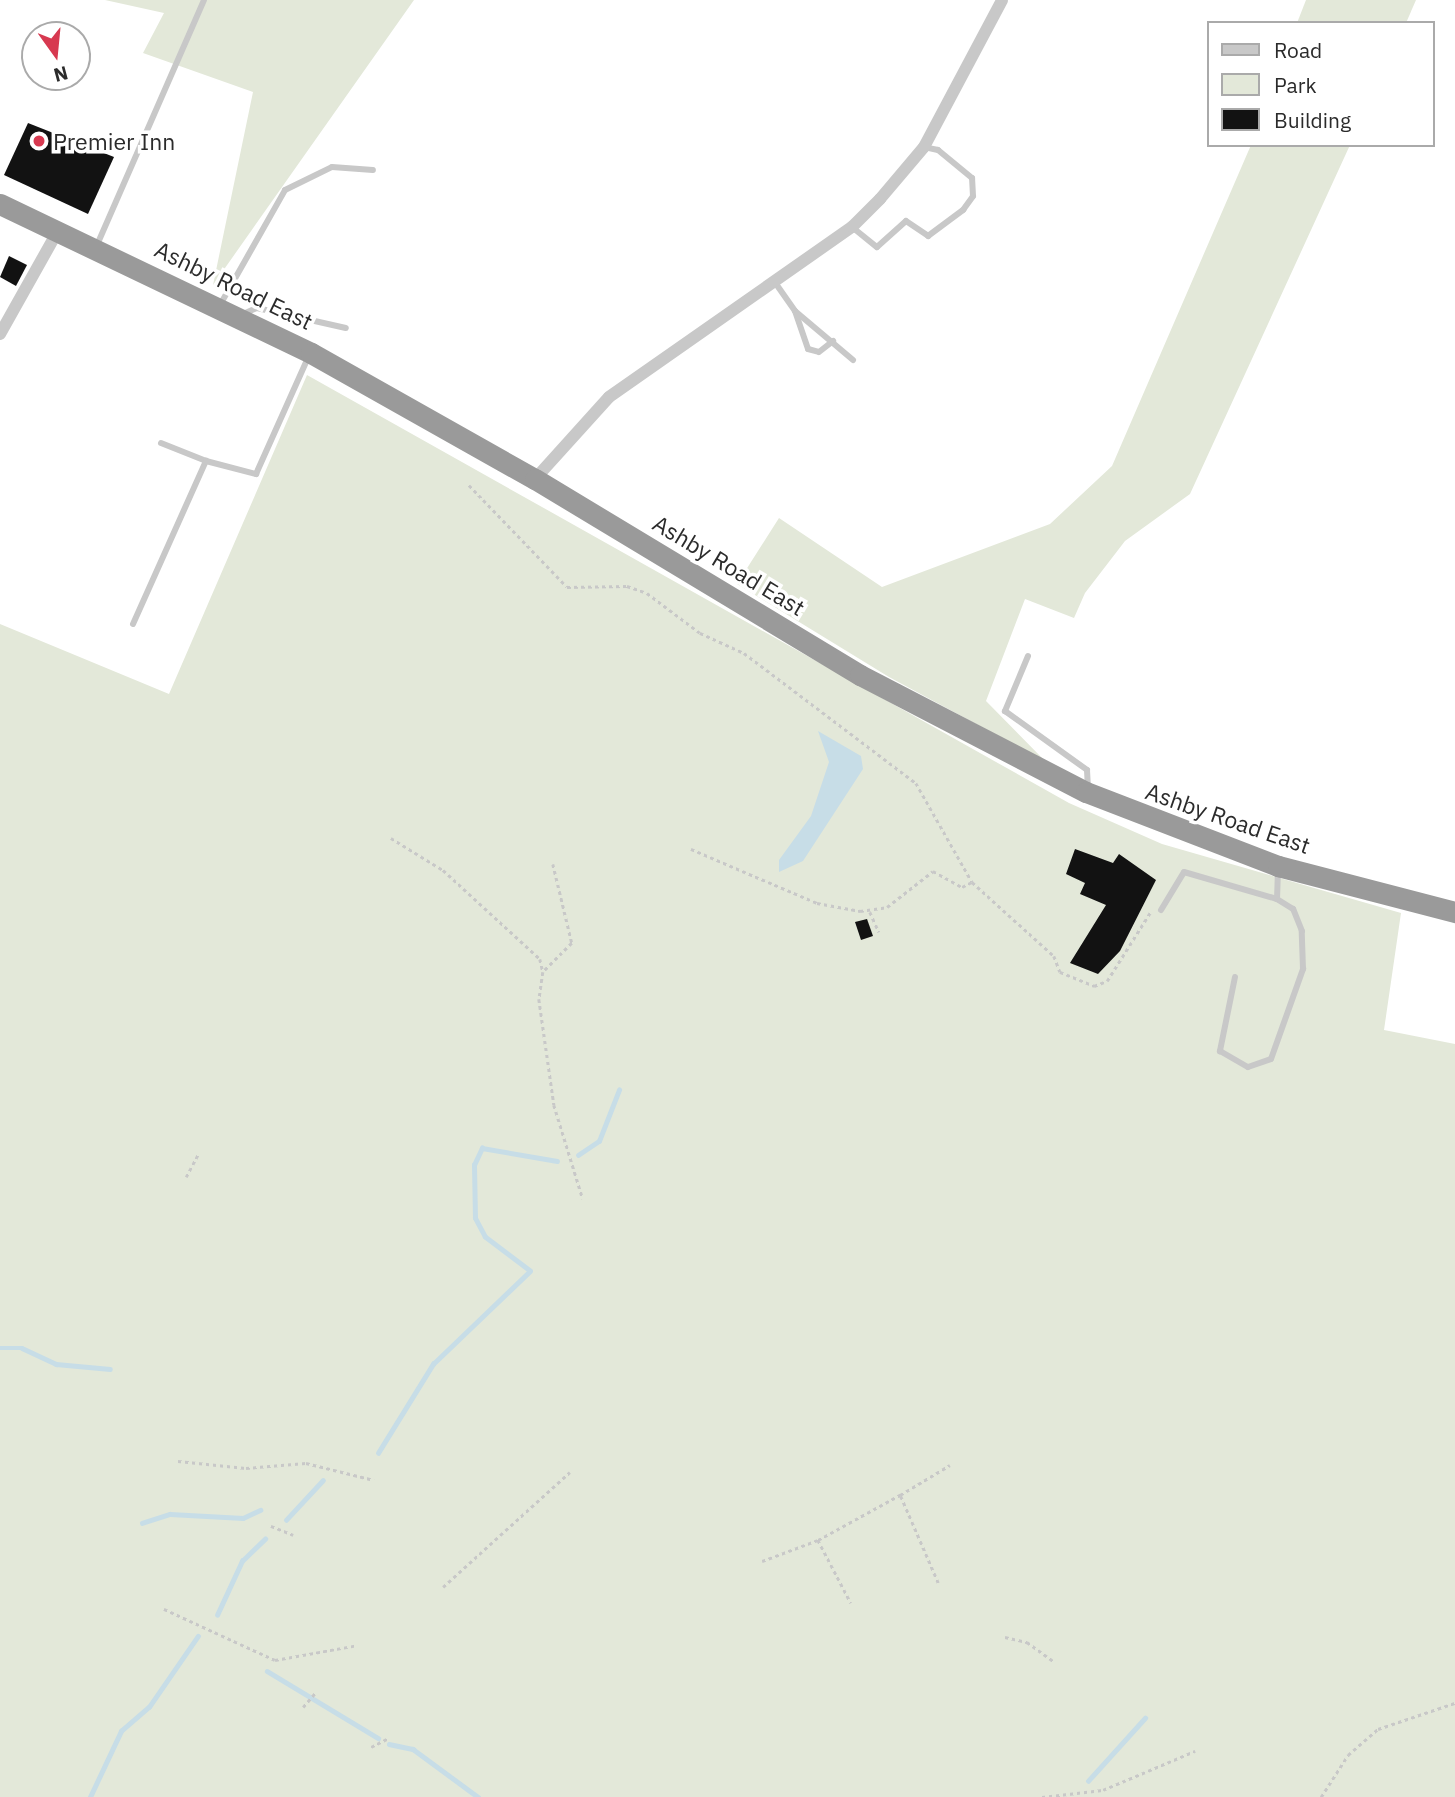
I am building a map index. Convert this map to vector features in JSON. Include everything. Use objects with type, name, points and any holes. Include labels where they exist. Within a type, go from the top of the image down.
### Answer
[{"type":"highway","name":"Ashby Road East","points":[[0,204],[59,229],[311,353],[535,479],[860,675],[1086,792],[1278,866],[1455,912]]},
{"type":"street","points":[[535,479],[609,397],[852,227],[924,147],[1002,0]]},
{"type":"street","points":[[0,334],[59,229]]},
{"type":"lane","points":[[96,247],[204,0]]},
{"type":"lane","points":[[852,227],[877,247],[906,221],[928,236],[963,210],[973,196],[972,178],[938,150],[924,147]]},
{"type":"lane","points":[[214,304],[285,190],[332,167],[373,170]]},
{"type":"lane","points":[[774,281],[795,310],[853,360]]},
{"type":"lane","points":[[239,316],[257,308],[346,328]]},
{"type":"lane","points":[[795,310],[808,349],[819,352],[833,341]]},
{"type":"lane","points":[[161,443],[206,461],[256,474],[311,353]]},
{"type":"lane","points":[[133,624],[206,461]]},
{"type":"lane","points":[[1028,656],[1005,711],[1087,770],[1092,781],[1086,792]]},
{"type":"lane","points":[[1277,900],[1278,866]]},
{"type":"lane","points":[[1161,910],[1184,872],[1277,900],[1293,909],[1302,932],[1303,968],[1271,1059],[1248,1067],[1220,1051],[1235,977]]},
{"type":"path","points":[[469,485],[567,587],[627,586],[647,593],[700,633],[744,653],[916,783],[972,882],[1054,956],[1060,972],[1094,986],[1118,968],[1154,905]]},
{"type":"path","points":[[391,838],[443,870],[540,959],[543,972],[539,999],[554,1105],[583,1199]]},
{"type":"path","points":[[691,849],[817,903],[860,911],[887,908],[933,871],[962,887],[972,882]]},
{"type":"path","points":[[543,972],[572,943],[553,864]]},
{"type":"path","points":[[870,912],[879,932]]},
{"type":"path","points":[[186,1177],[198,1154]]},
{"type":"path","points":[[178,1461],[246,1468],[306,1463],[374,1480]]},
{"type":"path","points":[[762,1561],[818,1540],[950,1465]]},
{"type":"path","points":[[443,1587],[570,1472]]},
{"type":"path","points":[[900,1495],[938,1583]]},
{"type":"path","points":[[271,1526],[293,1535]]},
{"type":"path","points":[[818,1540],[851,1603]]},
{"type":"path","points":[[164,1609],[275,1660],[358,1645]]},
{"type":"path","points":[[1005,1637],[1027,1642],[1053,1661]]},
{"type":"path","points":[[303,1707],[315,1693]]},
{"type":"path","points":[[1321,1797],[1348,1755],[1378,1729],[1455,1703]]},
{"type":"path","points":[[371,1747],[388,1738]]},
{"type":"path","points":[[1042,1797],[1103,1790],[1195,1751]]},
{"type":"green space","points":[[105,0],[414,0],[213,285],[253,92],[143,53],[164,13]]},
{"type":"green space","points":[[1306,0],[1416,0],[1407,21],[1298,21]]},
{"type":"green space","points":[[1250,147],[1349,147],[1190,494],[1125,541],[1085,593],[1074,618],[1025,599],[986,701],[1045,761],[889,677],[737,584],[779,518],[882,587],[1050,524],[1112,466]]},
{"type":"green space","points":[[307,375],[1069,803],[1162,844],[1401,913],[1384,1030],[1455,1044],[1455,1797],[0,1797],[0,624],[169,694]]},
{"type":"water","points":[[818,731],[861,756],[863,769],[803,861],[779,872],[779,860],[811,816],[829,762]]},
{"type":"building","points":[[28,123],[114,157],[88,214],[4,175]]},
{"type":"building","points":[[9,256],[27,265],[16,286],[0,277]]},
{"type":"building","points":[[1075,849],[1113,863],[1119,854],[1156,880],[1120,951],[1098,974],[1070,963],[1106,905],[1080,894],[1085,883],[1066,874]]},
{"type":"building","points":[[867,919],[873,936],[861,940],[855,922]]},
{"type":"waterway","points":[[578,1155],[599,1141],[619,1090]]},
{"type":"waterway","points":[[378,1453],[433,1364],[530,1271],[485,1237],[475,1218],[474,1165],[482,1148],[557,1161]]},
{"type":"waterway","points":[[0,1348],[22,1348],[56,1364],[110,1369]]},
{"type":"waterway","points":[[286,1520],[323,1480]]},
{"type":"waterway","points":[[142,1523],[170,1514],[243,1518],[260,1510]]},
{"type":"waterway","points":[[217,1615],[242,1561],[265,1539]]},
{"type":"waterway","points":[[90,1797],[121,1731],[149,1707],[198,1636]]},
{"type":"waterway","points":[[267,1671],[378,1738]]},
{"type":"waterway","points":[[1088,1781],[1145,1718]]},
{"type":"waterway","points":[[389,1744],[413,1749],[478,1797]]},
{"type":"place","name":"Premier Inn","points":[[39,141]]}]
